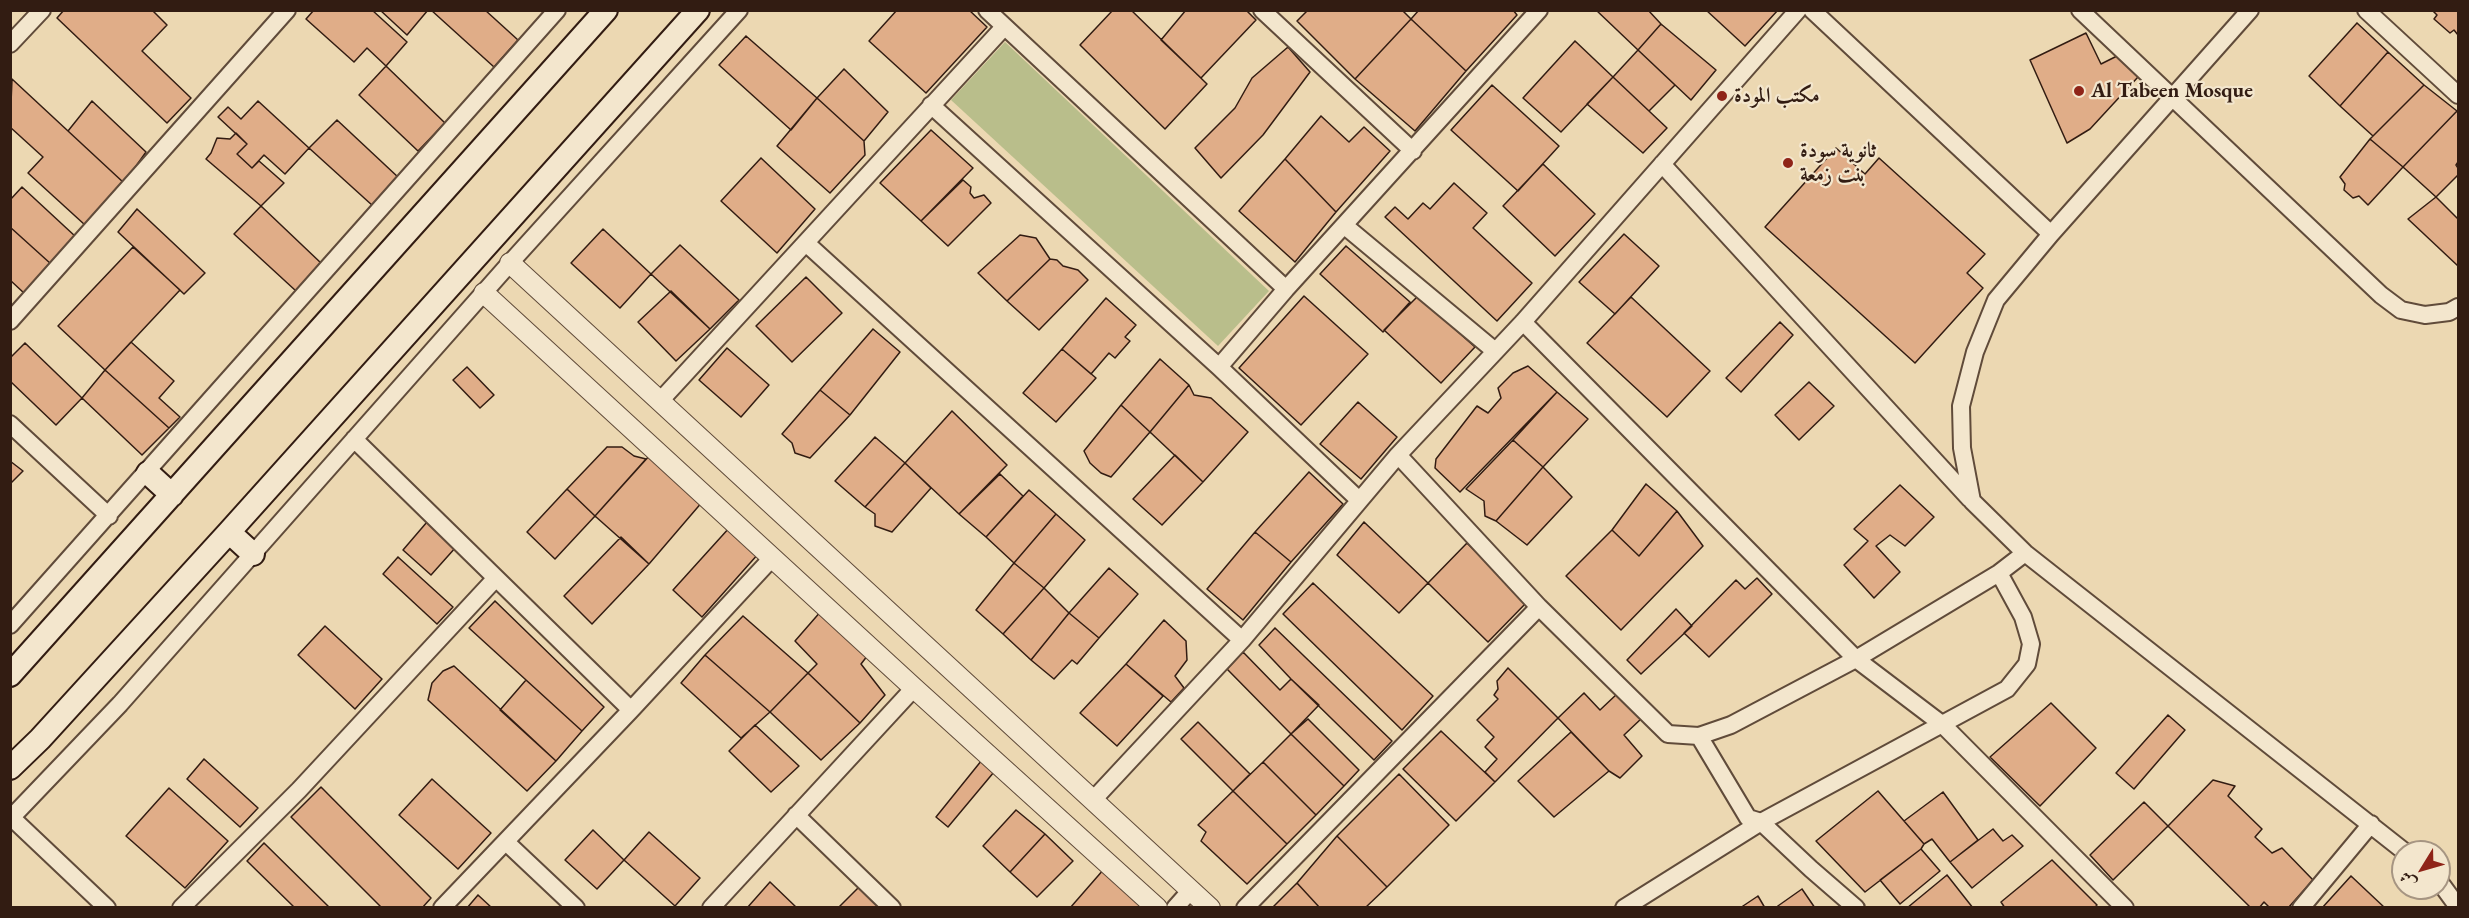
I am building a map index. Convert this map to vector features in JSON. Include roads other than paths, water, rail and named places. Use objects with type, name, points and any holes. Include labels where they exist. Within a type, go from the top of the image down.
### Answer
[{"type":"main road","points":[[10,675],[606,10]]},
{"type":"main road","points":[[10,768],[40,739],[228,532],[698,10]]},
{"type":"main road","points":[[148,472],[172,495]]},
{"type":"main road","points":[[228,532],[253,554]]},
{"type":"street","points":[[10,44],[42,10]]},
{"type":"street","points":[[10,321],[287,10]]},
{"type":"street","points":[[10,625],[557,10]]},
{"type":"street","points":[[107,908],[11,819],[120,704],[510,263],[739,10]]},
{"type":"street","points":[[987,10],[1286,289]]},
{"type":"street","points":[[1262,10],[1413,151]]},
{"type":"street","points":[[1093,800],[1242,640],[1398,455],[1523,322],[1798,10]]},
{"type":"street","points":[[1812,10],[2051,234]]},
{"type":"street","points":[[2080,10],[2381,295],[2401,309],[2425,315],[2449,312],[2458,307]]},
{"type":"street","points":[[1972,501],[1962,448],[1961,406],[1975,352],[1996,300],[2051,234],[2250,10]]},
{"type":"street","points":[[2367,10],[2458,95]]},
{"type":"street","points":[[1219,367],[1286,289],[1537,11]]},
{"type":"street","points":[[660,401],[1004,27]]},
{"type":"street","points":[[931,105],[1219,367],[1359,500]]},
{"type":"street","points":[[1662,164],[1972,501],[2025,553],[2391,841]]},
{"type":"street","points":[[1344,226],[1495,351]]},
{"type":"street","points":[[806,243],[1242,640]]},
{"type":"street","points":[[510,263],[1210,908]]},
{"type":"street","points":[[484,293],[1157,908]]},
{"type":"street","points":[[1523,322],[1856,659],[1943,725],[2126,908]]},
{"type":"street","points":[[10,424],[109,516]]},
{"type":"street","points":[[354,439],[631,710]]},
{"type":"street","points":[[1398,455],[1539,607],[1668,734],[1699,736],[1731,725],[1856,659],[1999,573],[2025,553]]},
{"type":"street","points":[[441,908],[631,710],[772,558]]},
{"type":"street","points":[[1624,908],[1761,822],[2007,689],[2027,664],[2031,644],[2023,617],[1999,573]]},
{"type":"street","points":[[181,908],[299,790],[496,578]]},
{"type":"street","points":[[1245,908],[1539,607]]},
{"type":"street","points":[[711,908],[914,688]]},
{"type":"street","points":[[1699,736],[1748,818],[1761,822],[1856,908]]},
{"type":"street","points":[[796,815],[892,908]]},
{"type":"street","points":[[2301,908],[2371,825]]},
{"type":"street","points":[[506,842],[576,908]]},
{"type":"street","points":[[1175,908],[1191,890]]},
{"type":"place","name":"Al Tabeen Mosque","points":[[2079,91]]},
{"type":"place","name":"مكتب المودة","points":[[1722,96]]},
{"type":"place","name":"ثانوية سودة بنت زمعة","points":[[1788,163]]}]
